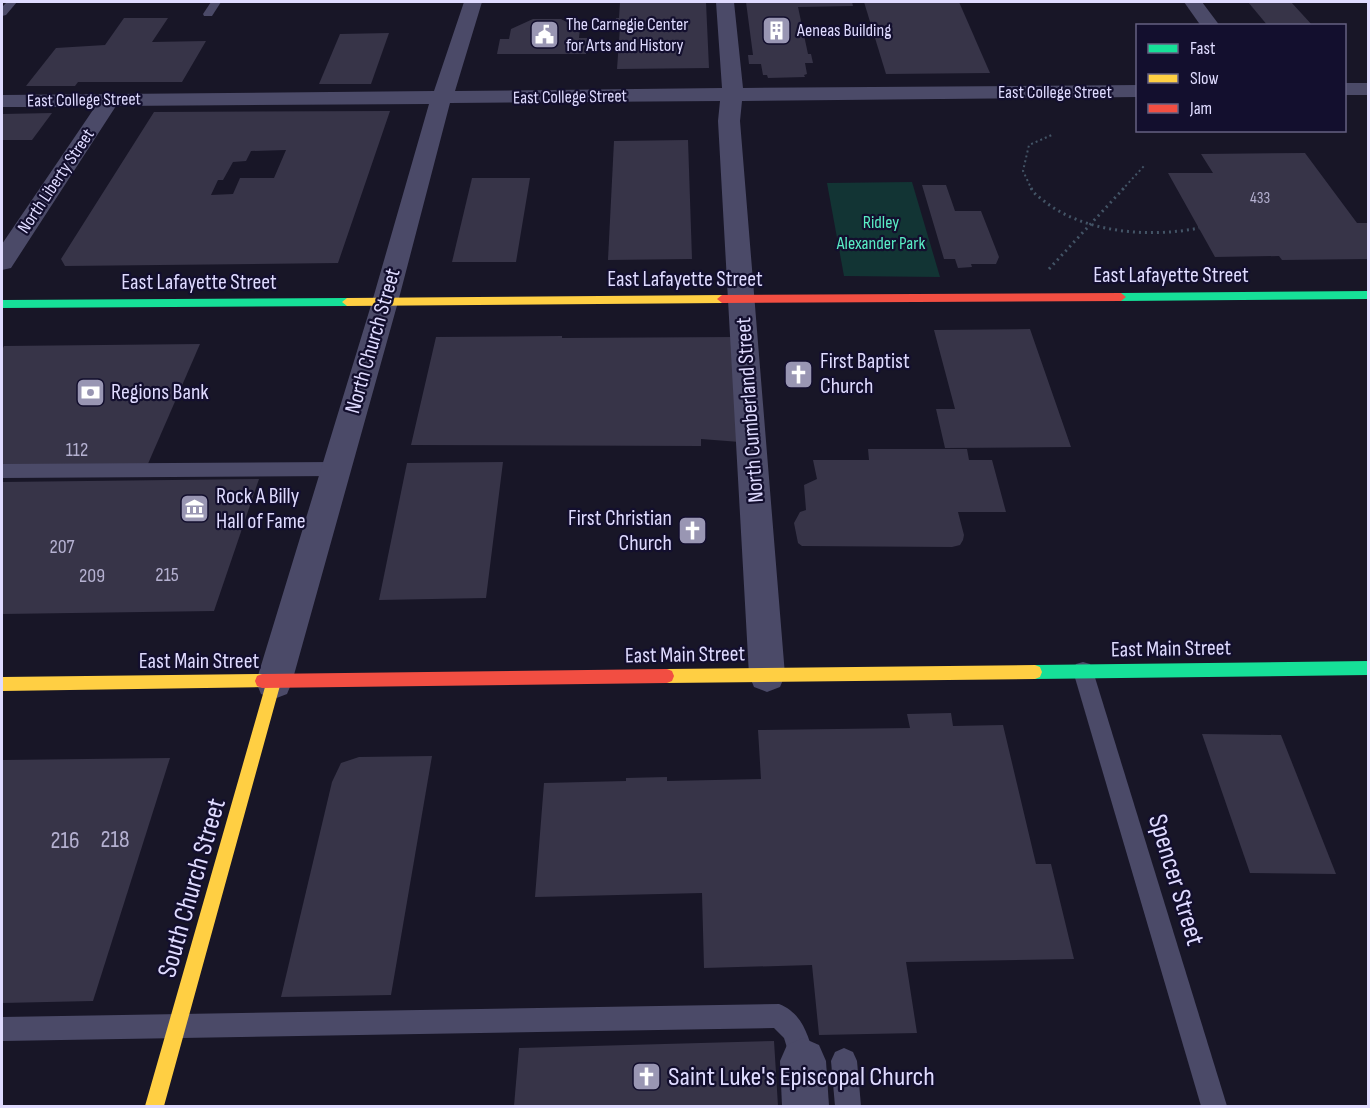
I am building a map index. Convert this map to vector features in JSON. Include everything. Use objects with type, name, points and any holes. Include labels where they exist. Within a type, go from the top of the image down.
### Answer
[{"type":"street","name":"North Church Street","points":[[274,682],[385,302],[436,110],[473,2]]},
{"type":"street","name":"North Cumberland Street","points":[[725,2],[733,95],[729,114],[767,675]]},
{"type":"street","points":[[1193,2],[1210,24]]},
{"type":"street","points":[[1346,89],[1368,89]]},
{"type":"street","name":"East College Street","points":[[2,101],[1136,91]]},
{"type":"street","name":"North Liberty Street","points":[[2,262],[110,100]]},
{"type":"street","name":"East Lafayette Street","points":[[2,304],[1368,294]]},
{"type":"street","name":"East Main Street","points":[[2,684],[1368,668]]},
{"type":"street","name":"South Church Street","points":[[154,1107],[274,682]]},
{"type":"street","points":[[806,1107],[824,1061]]},
{"type":"lane","points":[[2,13],[12,2]]},
{"type":"lane","points":[[208,14],[216,2]]},
{"type":"lane","points":[[2,471],[336,469]]},
{"type":"lane","name":"Spencer Street","points":[[1083,671],[1214,1107]]},
{"type":"lane","points":[[2,1029],[779,1016],[824,1061],[848,1107]]},
{"type":"path","points":[[1054,134],[1029,145],[1022,164],[1024,176],[1029,185],[1050,205],[1091,224],[1147,234],[1188,232],[1199,228]]},
{"type":"path","points":[[1047,271],[1144,166]]},
{"type":"green space","name":"Ridley Alexander Park","points":[[912,182],[940,277],[844,276],[827,183]]},
{"type":"building","points":[[620,2],[706,2],[709,68],[617,69],[620,27],[615,27],[616,18],[619,18]]},
{"type":"building","name":"Aeneas Building","points":[[746,2],[852,2],[853,6],[798,7],[808,54],[811,54],[813,63],[805,63],[807,74],[804,75],[805,77],[768,78],[767,75],[763,75],[761,64],[749,64],[748,55],[753,55]]},
{"type":"building","points":[[864,2],[959,2],[990,73],[886,74]]},
{"type":"building","points":[[1248,2],[1291,2],[1311,24],[1266,24]]},
{"type":"building","points":[[124,18],[168,18],[152,42],[206,41],[182,82],[78,82],[75,86],[26,86],[56,48],[105,45]]},
{"type":"building","name":"The Carnegie Center for Arts and History","points":[[533,19],[561,19],[580,29],[579,38],[588,38],[586,54],[497,54],[500,39],[509,39],[511,29]]},
{"type":"building","points":[[389,33],[371,84],[319,84],[340,34]]},
{"type":"building","points":[[390,111],[338,263],[65,266],[61,259],[154,112]],"holes":[[[286,150],[274,178],[240,178],[233,194],[211,195],[218,180],[223,180],[233,162],[246,161],[251,151]]]},
{"type":"building","points":[[52,113],[32,140],[2,140],[2,114]]},
{"type":"building","points":[[688,140],[692,259],[608,260],[614,141]]},
{"type":"building","points":[[1305,153],[1357,223],[1368,223],[1368,259],[1282,260],[1279,256],[1215,257],[1168,173],[1213,173],[1201,154]]},
{"type":"building","points":[[472,178],[530,178],[516,262],[452,262]]},
{"type":"building","points":[[922,185],[946,185],[955,211],[981,211],[999,257],[996,264],[971,264],[972,267],[958,268],[955,259],[944,259]]},
{"type":"building","points":[[1030,329],[1071,447],[945,448],[936,409],[955,409],[934,330]]},
{"type":"building","points":[[562,336],[562,338],[734,337],[740,442],[701,439],[701,446],[411,445],[436,337]]},
{"type":"building","name":"Regions Bank","points":[[200,344],[147,466],[2,467],[2,350],[4,346]]},
{"type":"building","points":[[868,449],[967,449],[969,460],[992,460],[1006,512],[958,512],[964,535],[960,545],[952,547],[802,546],[798,543],[794,523],[800,512],[806,510],[804,485],[817,479],[813,460],[869,460]]},
{"type":"building","points":[[503,462],[486,598],[379,600],[407,463]]},
{"type":"building","points":[[259,479],[214,611],[2,614],[2,482]]},
{"type":"building","points":[[951,713],[953,726],[1003,725],[1036,864],[1051,864],[1074,959],[906,962],[917,1033],[819,1035],[812,965],[704,968],[702,893],[535,897],[544,783],[626,781],[626,778],[667,777],[667,781],[761,779],[758,730],[910,728],[907,714]]},
{"type":"building","points":[[1202,734],[1281,735],[1336,874],[1250,873]]},
{"type":"building","points":[[432,756],[391,995],[281,997],[332,782],[341,763],[359,757]]},
{"type":"building","points":[[170,758],[93,1001],[2,1003],[2,760]]},
{"type":"building","name":"Saint Luke's Episcopal Church","points":[[774,1041],[778,1106],[514,1106],[519,1048]]},
{"type":"traffic: fast","points":[[1121,297],[1368,295]]},
{"type":"traffic: fast","points":[[2,304],[347,302]]},
{"type":"traffic: fast","points":[[1035,672],[1368,668]]},
{"type":"traffic: slow","points":[[347,302],[722,299]]},
{"type":"traffic: slow","points":[[667,676],[1035,672]]},
{"type":"traffic: slow","points":[[2,684],[262,681]]},
{"type":"traffic: slow","points":[[154,1106],[274,682]]},
{"type":"traffic: jam","points":[[722,299],[1121,297]]},
{"type":"traffic: jam","points":[[262,681],[667,676]]},
{"type":"place","name":"Aeneas Building","points":[[776,30]]},
{"type":"place","name":"The Carnegie Center for Arts and History","points":[[545,34]]},
{"type":"place","name":"First Baptist Church","points":[[799,374]]},
{"type":"place","name":"Regions Bank","points":[[90,392]]},
{"type":"place","name":"Rock A Billy Hall of Fame","points":[[195,509]]},
{"type":"place","name":"First Christian Church","points":[[693,531]]},
{"type":"place","name":"Saint Luke's Episcopal Church","points":[[647,1077]]}]
